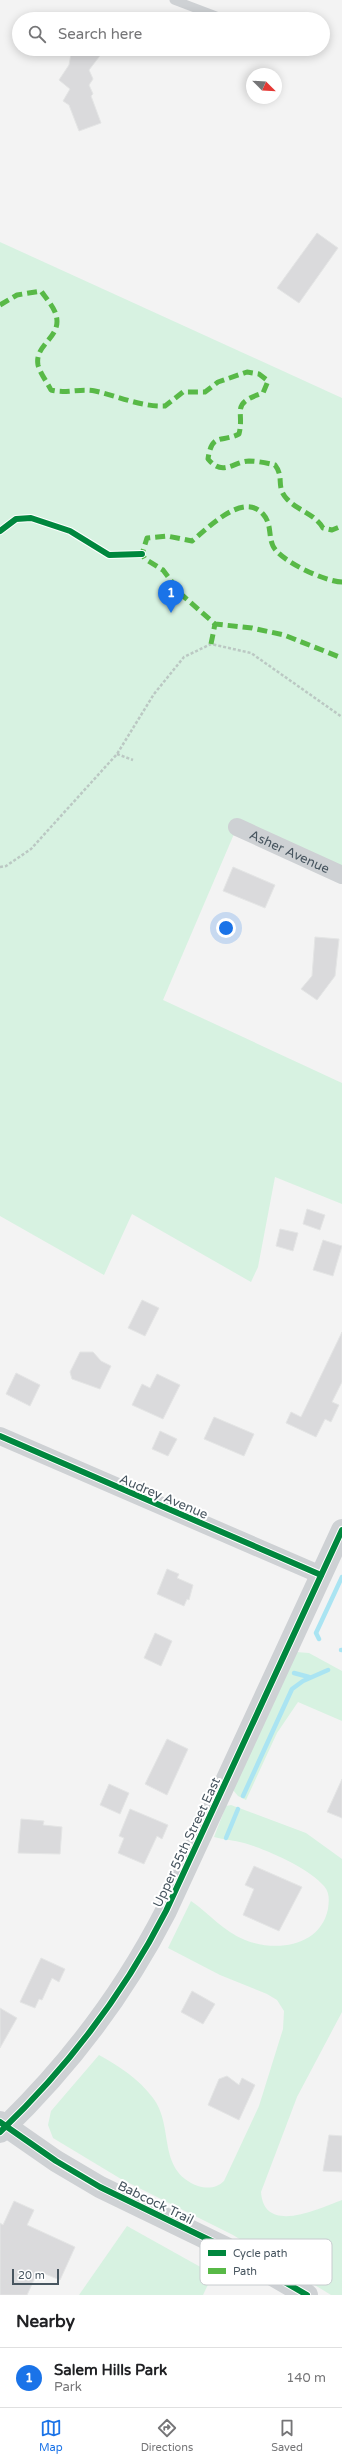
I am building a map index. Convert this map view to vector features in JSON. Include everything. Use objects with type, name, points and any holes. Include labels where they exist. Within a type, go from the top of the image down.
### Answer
[{"type":"street","name":"Asher Avenue","points":[[237,827],[342,875]]},
{"type":"street","name":"Audrey Avenue","points":[[0,1436],[321,1575]]},
{"type":"street","name":"Upper 55th Street East","points":[[2,2127],[45,2088],[70,2059],[106,2012],[136,1966],[171,1900],[342,1530]]},
{"type":"street","name":"Babcock Trail","points":[[2,2127],[100,2187],[207,2239]]},
{"type":"street","name":"Babcock Trail","points":[[290,2285],[307,2295]]},
{"type":"lane","points":[[174,0],[206,12]]},
{"type":"path","points":[[0,867],[6,866],[31,849],[117,754],[154,694],[184,657],[211,644],[251,653],[342,717]]},
{"type":"path","points":[[117,754],[133,760]]},
{"type":"green space","points":[[0,242],[342,398],[342,875],[237,827],[163,1000],[342,1083],[342,1204],[275,1177],[258,1267],[251,1282],[132,1214],[104,1275],[0,1216]]},
{"type":"green space","points":[[296,1652],[309,1653],[342,1671],[342,1721],[298,1702],[277,1733],[246,1800],[238,1796],[233,1790]]},
{"type":"green space","points":[[231,1805],[306,1833],[342,1859],[342,2012],[297,2097],[261,2192],[264,2205],[272,2213],[282,2216],[294,2216],[307,2213],[342,2200],[342,2295],[331,2295],[315,2285],[332,2285],[332,2239],[240,2239],[121,2179],[53,2138],[48,2125],[51,2111],[99,2055],[128,2074],[153,2098],[160,2109],[171,2159],[176,2170],[185,2179],[198,2186],[212,2187],[224,2181],[259,2106],[283,2029],[284,2011],[277,2000],[267,1994],[220,1975],[168,1948],[191,1901],[237,1937],[257,1944],[270,1946],[295,1943],[306,1939],[316,1932],[323,1922],[328,1909],[329,1900],[324,1886],[317,1879],[298,1866],[275,1854],[253,1846],[214,1837],[226,1806]]},
{"type":"green space","points":[[127,2226],[200,2267],[200,2285],[208,2285],[203,2295],[79,2295]]},
{"type":"building","points":[[71,56],[100,56],[89,70],[93,79],[89,85],[93,94],[91,96],[101,123],[79,131],[69,105],[63,101],[70,89],[59,80],[69,65]]},
{"type":"building","points":[[317,233],[338,248],[299,303],[277,288]]},
{"type":"building","points":[[233,867],[275,885],[265,908],[223,891]]},
{"type":"building","points":[[315,937],[339,939],[335,976],[317,1000],[301,989],[312,976]]},
{"type":"building","points":[[307,1209],[325,1215],[320,1230],[303,1224]]},
{"type":"building","points":[[280,1229],[298,1233],[293,1251],[276,1246]]},
{"type":"building","points":[[323,1240],[342,1246],[333,1276],[313,1270]]},
{"type":"building","points":[[142,1300],[159,1308],[145,1336],[128,1328]]},
{"type":"building","points":[[342,1332],[342,1382],[332,1402],[339,1405],[331,1422],[325,1419],[316,1437],[286,1423],[291,1412],[301,1417]]},
{"type":"building","points":[[80,1352],[93,1352],[101,1361],[111,1366],[100,1389],[72,1379],[70,1372]]},
{"type":"building","points":[[16,1373],[40,1385],[30,1406],[6,1394]]},
{"type":"building","points":[[157,1374],[180,1385],[163,1419],[132,1405],[142,1384],[150,1388]]},
{"type":"building","points":[[214,1417],[254,1434],[244,1456],[204,1439]]},
{"type":"building","points":[[160,1431],[177,1439],[168,1456],[152,1449]]},
{"type":"building","points":[[167,1569],[179,1574],[177,1578],[193,1585],[189,1600],[187,1599],[184,1606],[157,1594]]},
{"type":"building","points":[[155,1633],[172,1641],[161,1666],[144,1658]]},
{"type":"building","points":[[167,1739],[188,1749],[167,1795],[145,1784]]},
{"type":"building","points":[[342,1779],[342,1818],[327,1812]]},
{"type":"building","points":[[109,1784],[129,1793],[120,1814],[100,1805]]},
{"type":"building","points":[[130,1809],[168,1825],[162,1839],[157,1836],[144,1864],[118,1853],[124,1838],[119,1836]]},
{"type":"building","points":[[21,1819],[44,1821],[43,1825],[62,1827],[60,1854],[18,1853]]},
{"type":"building","points":[[254,1866],[302,1887],[279,1931],[243,1915],[254,1889],[245,1885]]},
{"type":"building","points":[[41,1958],[65,1969],[59,1982],[52,1978],[42,2000],[39,1999],[35,2008],[20,2002]]},
{"type":"building","points":[[192,1991],[215,2004],[203,2024],[181,2012]]},
{"type":"building","points":[[0,2008],[17,2018],[0,2048]]},
{"type":"building","points":[[227,2076],[239,2085],[242,2078],[255,2085],[239,2120],[208,2105],[219,2079]]},
{"type":"building","points":[[329,2135],[342,2136],[342,2172],[323,2171]]},
{"type":"building","points":[[14,2201],[34,2210],[27,2225],[75,2247],[60,2280],[38,2271],[27,2295],[0,2295],[0,2223],[3,2225]]},
{"type":"waterway","points":[[319,1639],[316,1633],[342,1577]]},
{"type":"waterway","points":[[243,1796],[292,1689],[303,1681],[328,1670]]},
{"type":"waterway","points":[[294,1673],[309,1677]]},
{"type":"waterway","points":[[226,1838],[238,1809]]},
{"type":"marked path","points":[[0,305],[17,295],[41,291],[52,307],[57,321],[56,328],[40,351],[38,357],[39,368],[51,390],[89,390],[147,405],[165,406],[183,392],[205,392],[218,382],[247,372],[259,374],[268,381],[263,393],[252,397],[242,404],[240,409],[239,434],[215,442],[212,445],[208,459],[213,464],[223,468],[249,461],[275,465],[279,474],[281,490],[291,503],[311,515],[323,528],[332,530],[342,526]]},
{"type":"marked path","points":[[342,582],[315,575],[284,558],[273,546],[266,518],[255,508],[246,507],[236,509],[226,514],[192,541],[167,536],[147,538],[142,554],[145,559],[163,570],[182,595],[215,624],[252,628],[284,635],[342,658]]},
{"type":"marked path","points":[[211,644],[215,624]]},
{"type":"cycle path","points":[[0,531],[16,519],[31,518],[70,531],[109,555],[142,554]]},
{"type":"cycle path","points":[[0,1436],[321,1575]]},
{"type":"cycle path","points":[[0,2132],[49,2082],[71,2056],[113,2001],[149,1942],[166,1911],[342,1530]]},
{"type":"cycle path","points":[[0,2122],[56,2161],[100,2187],[207,2239]]},
{"type":"cycle path","points":[[290,2285],[307,2295]]},
{"type":"place","name":"Salem Hills Park","points":[[171,613]]}]
